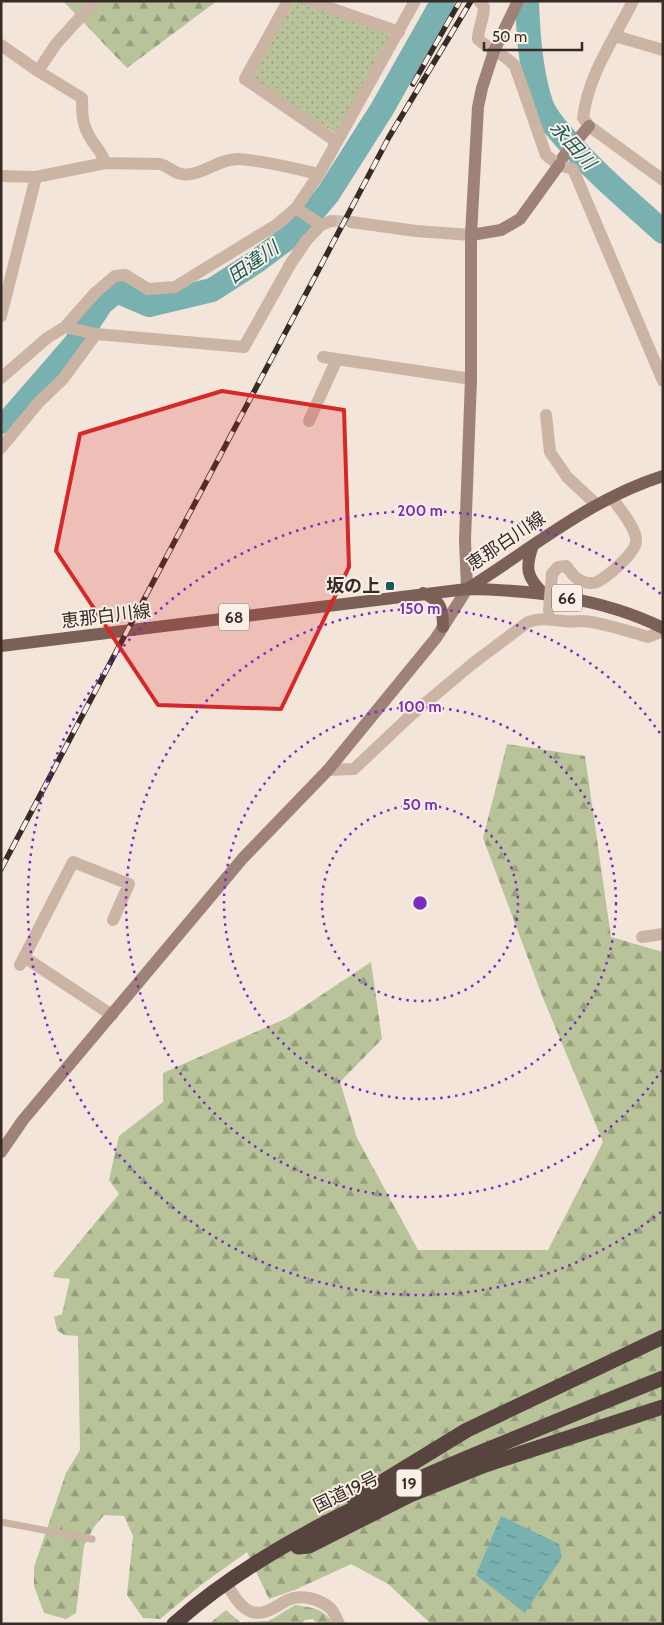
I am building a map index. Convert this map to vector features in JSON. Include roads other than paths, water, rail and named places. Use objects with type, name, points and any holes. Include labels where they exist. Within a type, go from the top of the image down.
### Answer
[{"type":"highway","points":[[320,1526],[325,1516],[467,1430],[663,1337]]},
{"type":"highway","name":"国道19号","points":[[174,1624],[189,1610],[320,1526],[416,1479],[663,1378]]},
{"type":"highway","name":"国道19号","points":[[184,1624],[228,1586],[328,1530],[420,1485],[466,1465],[663,1386]]},
{"type":"highway","points":[[298,1547],[309,1546],[410,1495],[485,1465],[663,1407]]},
{"type":"main road","name":"恵那白川線","points":[[1,646],[467,589],[508,564],[533,545],[596,504],[663,476]]},
{"type":"main road","points":[[533,545],[529,557],[529,575],[533,584],[544,594]]},
{"type":"main road","name":"66","points":[[467,589],[514,590],[599,604],[637,615],[663,629]]},
{"type":"main road","points":[[423,593],[439,603],[443,611],[443,627]]},
{"type":"street","points":[[38,72],[56,44],[95,1]]},
{"type":"street","points":[[288,1],[245,79],[337,142]]},
{"type":"street","points":[[310,1],[400,32]]},
{"type":"street","points":[[1,378],[47,338],[65,327],[95,293],[115,276],[125,275],[148,289],[175,287],[276,226],[296,208],[319,174],[400,32],[415,1]]},
{"type":"street","points":[[479,1],[484,7],[484,14],[478,30],[478,39],[485,46],[507,57],[515,66],[546,155],[561,161],[573,169],[663,381]]},
{"type":"street","points":[[1,1152],[23,1120],[243,858],[328,770],[430,645],[467,589],[465,540],[471,379],[470,235],[478,107],[494,50],[518,1]]},
{"type":"street","points":[[634,1],[599,65],[585,100],[583,118],[586,129],[663,180]]},
{"type":"street","points":[[615,36],[663,50]]},
{"type":"street","points":[[1,45],[38,72],[82,98],[82,122],[91,139],[104,156],[105,163]]},
{"type":"street","points":[[351,222],[416,231],[470,235],[501,230],[520,219],[586,129]]},
{"type":"street","points":[[1,176],[36,177],[105,163],[160,164],[168,166],[179,174],[192,174],[225,160],[239,159],[319,174]]},
{"type":"street","points":[[1,316],[36,177]]},
{"type":"street","points":[[65,327],[96,334],[244,347],[291,263],[306,241],[326,223],[296,208]]},
{"type":"street","points":[[1,448],[39,402],[63,378],[96,334]]},
{"type":"street","points":[[323,357],[471,379]]},
{"type":"street","points":[[309,421],[337,359]]},
{"type":"street","points":[[546,415],[550,452],[566,477],[596,504]]},
{"type":"street","points":[[548,614],[552,574],[558,567],[566,566],[575,578],[583,582],[595,583],[617,568],[632,551],[636,543],[636,535],[612,498]]},
{"type":"street","points":[[548,614],[562,621],[604,625],[648,637],[663,629]]},
{"type":"street","points":[[328,770],[354,768],[409,717],[472,664],[528,622],[548,614]]},
{"type":"street","points":[[112,1015],[22,961],[72,862],[129,884],[113,920]]},
{"type":"street","points":[[642,937],[663,934]]},
{"type":"street","points":[[228,1586],[241,1605],[250,1611],[258,1613],[270,1610],[291,1599],[304,1597],[316,1600],[330,1608],[339,1624]]},
{"type":"lane","points":[[1,1522],[92,1539]]},
{"type":"water","points":[[501,1516],[559,1544],[562,1557],[525,1613],[476,1575]]},
{"type":"waterway","name":"田違川","points":[[1,422],[10,419],[75,344],[101,304],[116,291],[149,305],[212,290],[257,261],[297,231],[328,194],[382,109],[443,1]]},
{"type":"waterway","name":"永田川","points":[[527,1],[529,41],[533,68],[538,94],[546,115],[575,150],[663,232]]},
{"type":"tunnel","points":[[331,221],[351,222]]},
{"type":"railway","points":[[413,84],[460,1]]},
{"type":"railway","points":[[1,869],[389,137],[471,1]]},
{"type":"place","name":"坂の上","points":[[390,586]]}]
